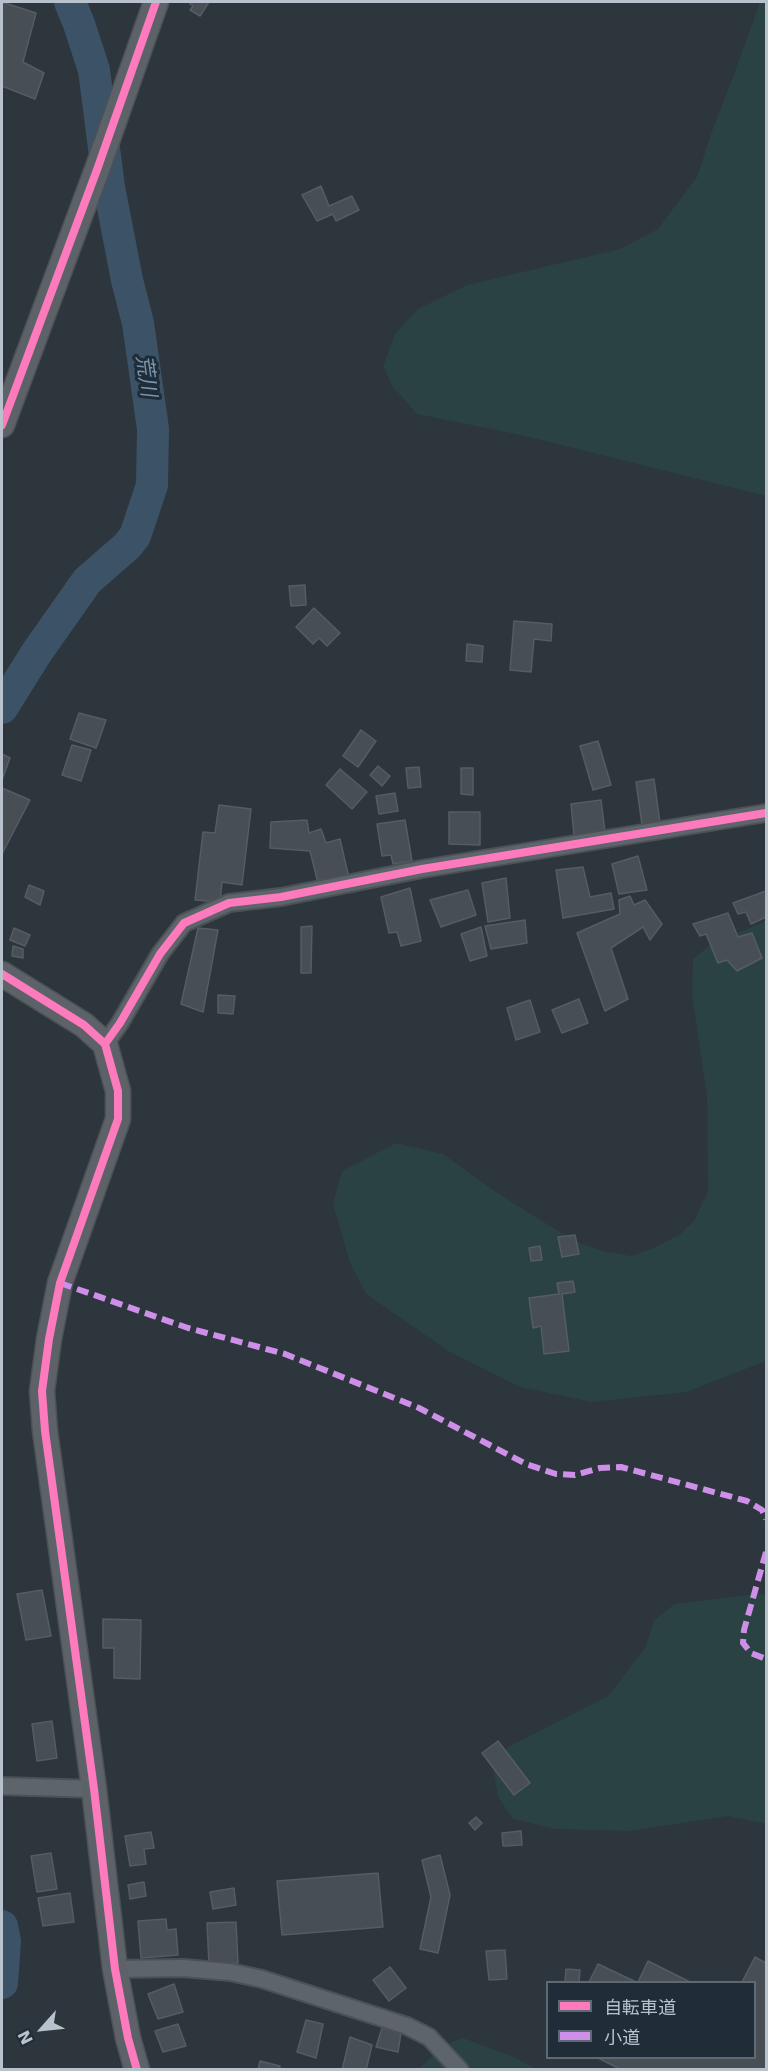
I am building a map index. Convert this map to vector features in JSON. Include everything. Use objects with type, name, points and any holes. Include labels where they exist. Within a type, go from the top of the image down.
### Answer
[{"type":"street","points":[[2,425],[98,167],[156,2]]},
{"type":"street","points":[[105,1044],[130,1006],[159,954],[184,923],[229,903],[281,897],[422,869],[766,813]]},
{"type":"street","points":[[2,974],[84,1025],[105,1044],[118,1091],[118,1119],[60,1283],[42,1391],[45,1431],[116,1969],[128,2037],[137,2070]]},
{"type":"street","points":[[2,1786],[94,1789]]},
{"type":"street","points":[[116,1969],[183,1968],[230,1972],[262,1979],[406,2026],[429,2037],[460,2070]]},
{"type":"green space","points":[[760,2],[766,2],[766,496],[525,436],[417,414],[393,387],[383,366],[395,334],[418,309],[467,285],[620,249],[658,229],[697,177]]},
{"type":"green space","points":[[766,921],[766,1361],[687,1392],[592,1402],[520,1387],[450,1352],[366,1294],[350,1263],[333,1204],[342,1171],[396,1143],[443,1154],[499,1194],[576,1242],[603,1251],[631,1256],[679,1235],[694,1221],[708,1191],[707,1095],[692,996],[693,959],[711,944]]},
{"type":"green space","points":[[757,1594],[766,1595],[766,1824],[728,1816],[629,1831],[556,1829],[513,1819],[498,1797],[493,1768],[508,1747],[608,1696],[645,1648],[654,1621],[674,1604]]},
{"type":"green space","points":[[463,2038],[514,2057],[536,2069],[421,2070],[422,2066],[444,2045]]},
{"type":"building","points":[[2,2],[36,13],[23,62],[44,73],[35,99],[2,86]]},
{"type":"building","points":[[188,2],[209,2],[200,16],[190,10],[193,6]]},
{"type":"building","points":[[321,186],[329,206],[352,196],[359,210],[336,221],[333,214],[317,221],[302,195]]},
{"type":"building","points":[[305,585],[306,605],[291,606],[289,586]]},
{"type":"building","points":[[314,608],[340,633],[327,646],[319,638],[313,644],[296,627]]},
{"type":"building","points":[[514,621],[552,624],[551,641],[534,639],[531,672],[510,670]]},
{"type":"building","points":[[467,644],[483,646],[482,662],[466,661]]},
{"type":"building","points":[[79,713],[106,720],[96,748],[70,739]]},
{"type":"building","points":[[361,730],[376,741],[358,767],[343,756]]},
{"type":"building","points":[[598,741],[611,785],[593,790],[580,746]]},
{"type":"building","points":[[72,745],[91,750],[81,781],[62,775]]},
{"type":"building","points":[[2,754],[10,758],[2,780]]},
{"type":"building","points":[[378,766],[390,776],[382,786],[370,775]]},
{"type":"building","points":[[419,767],[421,787],[408,788],[406,768]]},
{"type":"building","points":[[461,768],[473,768],[473,795],[461,794]]},
{"type":"building","points":[[340,769],[367,792],[352,809],[326,785]]},
{"type":"building","points":[[654,779],[660,823],[642,825],[636,782]]},
{"type":"building","points":[[2,788],[30,800],[2,854]]},
{"type":"building","points":[[395,793],[398,811],[379,814],[376,796]]},
{"type":"building","points":[[601,800],[605,832],[574,836],[571,804]]},
{"type":"building","points":[[219,805],[251,809],[242,885],[222,882],[220,902],[195,900],[203,832],[215,833]]},
{"type":"building","points":[[449,812],[480,812],[480,845],[449,844]]},
{"type":"building","points":[[307,820],[309,833],[321,829],[326,843],[340,839],[349,878],[318,883],[310,851],[270,848],[271,822]]},
{"type":"building","points":[[405,820],[412,861],[393,864],[391,855],[382,856],[377,824]]},
{"type":"building","points":[[638,856],[647,890],[619,894],[612,864]]},
{"type":"building","points":[[583,867],[590,897],[611,893],[614,909],[563,918],[556,870]]},
{"type":"building","points":[[506,878],[510,918],[488,922],[482,883]]},
{"type":"building","points":[[29,885],[44,891],[40,905],[25,897]]},
{"type":"building","points":[[410,888],[421,941],[401,946],[397,932],[389,933],[381,897]]},
{"type":"building","points":[[468,890],[476,915],[441,927],[430,900]]},
{"type":"building","points":[[766,891],[766,917],[751,924],[746,912],[738,914],[733,903]]},
{"type":"building","points":[[630,896],[634,905],[645,900],[662,924],[650,940],[643,927],[611,948],[628,999],[605,1011],[577,933],[620,914],[619,900]]},
{"type":"building","points":[[728,913],[738,937],[752,933],[762,958],[737,971],[727,960],[718,963],[706,934],[700,936],[693,924]]},
{"type":"building","points":[[525,920],[527,943],[491,949],[485,926]]},
{"type":"building","points":[[312,926],[311,973],[301,973],[301,927]]},
{"type":"building","points":[[481,927],[487,956],[470,961],[461,934]]},
{"type":"building","points":[[14,928],[30,935],[25,946],[10,940]]},
{"type":"building","points":[[198,928],[218,930],[203,1012],[181,1004]]},
{"type":"building","points":[[13,946],[23,949],[23,958],[12,956]]},
{"type":"building","points":[[218,995],[235,996],[233,1014],[218,1013]]},
{"type":"building","points":[[579,999],[588,1023],[562,1033],[552,1010]]},
{"type":"building","points":[[530,1000],[540,1032],[516,1040],[507,1008]]},
{"type":"building","points":[[575,1235],[579,1254],[562,1257],[558,1237]]},
{"type":"building","points":[[540,1246],[542,1260],[531,1261],[529,1248]]},
{"type":"building","points":[[573,1281],[575,1292],[562,1294],[569,1351],[544,1354],[541,1326],[533,1328],[529,1298],[559,1294],[557,1283]]},
{"type":"building","points":[[42,1590],[51,1636],[26,1640],[17,1594]]},
{"type":"building","points":[[103,1619],[141,1620],[140,1679],[114,1678],[114,1648],[103,1648]]},
{"type":"building","points":[[52,1721],[57,1758],[37,1761],[32,1724]]},
{"type":"building","points":[[498,1741],[530,1783],[514,1795],[482,1753]]},
{"type":"building","points":[[476,1817],[482,1823],[475,1830],[469,1823]]},
{"type":"building","points":[[521,1831],[522,1845],[503,1846],[502,1833]]},
{"type":"building","points":[[151,1832],[154,1848],[144,1849],[146,1864],[130,1866],[125,1836]]},
{"type":"building","points":[[51,1853],[57,1889],[37,1892],[31,1856]]},
{"type":"building","points":[[440,1855],[450,1895],[438,1953],[420,1949],[431,1897],[422,1860]]},
{"type":"building","points":[[378,1873],[383,1927],[282,1935],[277,1881]]},
{"type":"building","points":[[144,1882],[146,1896],[130,1899],[128,1885]]},
{"type":"building","points":[[234,1888],[236,1905],[213,1909],[210,1892]]},
{"type":"building","points":[[70,1893],[74,1922],[43,1926],[38,1898]]},
{"type":"building","points":[[166,1919],[167,1930],[176,1929],[178,1955],[141,1958],[138,1921]]},
{"type":"building","points":[[236,1922],[238,1963],[209,1965],[207,1923]]},
{"type":"building","points":[[505,1950],[507,1979],[489,1980],[486,1951]]},
{"type":"building","points":[[755,1957],[766,1963],[766,2070],[622,2070],[600,2059],[756,2059],[756,1981],[743,1981]]},
{"type":"building","points":[[648,1961],[688,1981],[638,1981]]},
{"type":"building","points":[[598,1964],[634,1981],[590,1981]]},
{"type":"building","points":[[390,1967],[406,1988],[389,2001],[373,1980]]},
{"type":"building","points":[[566,1969],[580,1970],[579,1981],[565,1981]]},
{"type":"building","points":[[174,1984],[183,2012],[158,2019],[148,1994]]},
{"type":"building","points":[[306,2020],[323,2024],[316,2058],[297,2052]]},
{"type":"building","points":[[178,2024],[186,2046],[163,2052],[155,2031]]},
{"type":"building","points":[[382,2028],[401,2033],[398,2052],[376,2047]]},
{"type":"building","points":[[350,2037],[372,2045],[366,2070],[342,2070]]},
{"type":"building","points":[[260,2061],[280,2066],[279,2070],[258,2070]]},
{"type":"waterway","name":"荒川","points":[[2,708],[37,652],[87,581],[127,546],[135,536],[152,485],[153,429],[138,323],[109,187],[94,70],[70,2]]},
{"type":"waterway","name":"荒川","points":[[2,1926],[5,1941],[2,1983]]},
{"type":"marked path","points":[[60,1283],[188,1328],[285,1354],[419,1408],[526,1464],[556,1474],[575,1475],[600,1468],[621,1467],[747,1501],[762,1510],[766,1519]]},
{"type":"marked path","points":[[766,1552],[744,1630],[743,1643],[751,1653],[766,1659]]},
{"type":"cycle path","points":[[2,425],[98,167],[156,2]]},
{"type":"cycle path","points":[[105,1044],[120,1023],[160,954],[184,923],[229,903],[281,897],[422,869],[766,813]]},
{"type":"cycle path","points":[[2,974],[84,1025],[105,1044],[118,1091],[118,1119],[60,1283],[42,1391],[45,1431],[94,1789],[115,1969],[128,2038],[137,2070]]}]
